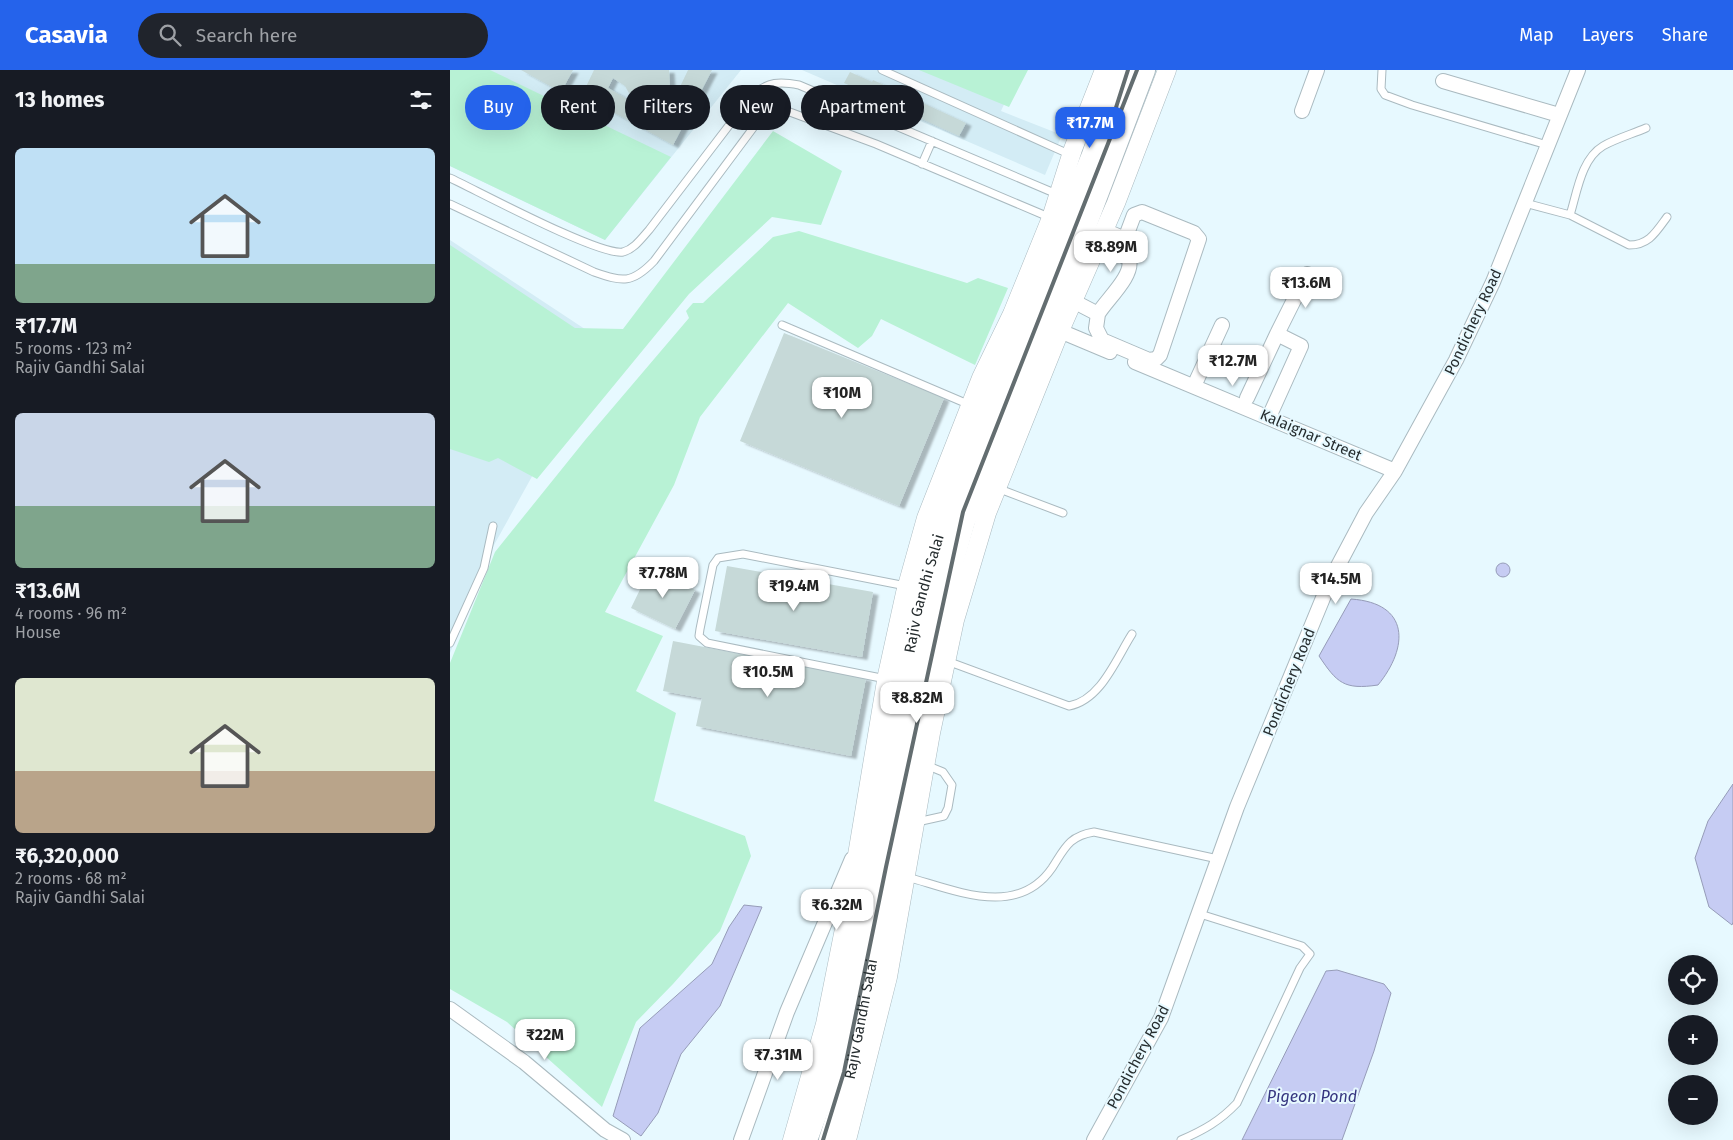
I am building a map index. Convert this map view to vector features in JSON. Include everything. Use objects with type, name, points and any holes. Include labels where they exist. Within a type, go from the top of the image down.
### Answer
[{"type":"main road","name":"Rajiv Gandhi Salai","points":[[806,1140],[831,1072],[851,928],[921,598],[945,514],[1075,226],[1075,202],[1080,159],[1122,70]]},
{"type":"main road","name":"Rajiv Gandhi Salai","points":[[1075,202],[1144,70]]},
{"type":"main road","name":"Rajiv Gandhi Salai","points":[[830,1140],[850,1077],[938,612],[964,520],[1054,274]]},
{"type":"street","points":[[1080,159],[1104,70]]},
{"type":"street","points":[[792,1140],[826,1024],[851,928],[860,839],[887,679],[907,586],[926,518],[981,378],[1012,314],[1075,226],[1167,70]]},
{"type":"street","points":[[1302,111],[1317,70]]},
{"type":"street","name":"Pondichery Road","points":[[1094,1140],[1161,1018],[1200,914],[1218,859],[1330,582],[1366,513],[1395,471],[1456,360],[1493,282],[1578,70]]},
{"type":"street","points":[[1444,81],[1559,115]]},
{"type":"street","points":[[847,1140],[888,978],[946,660],[958,611],[987,513],[1073,301],[1075,202]]},
{"type":"street","points":[[1142,212],[1194,233],[1200,242],[1160,355],[1156,359],[1149,360],[1102,340],[1096,328],[1098,314],[1108,298],[1120,289],[1130,265],[1129,259],[1120,254],[1125,239],[1134,216],[1142,212]]},
{"type":"street","points":[[1075,226],[1125,239]]},
{"type":"street","points":[[1247,398],[1308,274]]},
{"type":"street","points":[[1073,301],[1098,314]]},
{"type":"street","points":[[1194,386],[1222,325]]},
{"type":"street","name":"Kalaignar Street","points":[[1060,331],[1395,471]]},
{"type":"street","points":[[1269,417],[1301,346],[1277,334]]},
{"type":"street","points":[[741,1140],[787,1012],[860,839]]},
{"type":"street","points":[[450,1009],[524,1062],[605,1130],[623,1140]]},
{"type":"lane","points":[[882,70],[1080,159]]},
{"type":"lane","points":[[1382,70],[1381,90],[1385,95],[1412,105],[1547,145]]},
{"type":"lane","points":[[450,178],[596,247],[623,252],[635,247],[649,230],[753,94],[766,85],[781,81],[799,85],[1075,202]]},
{"type":"lane","points":[[450,204],[594,272],[624,280],[634,278],[654,261],[765,112],[772,108],[779,108],[1075,226]]},
{"type":"lane","points":[[1570,215],[1585,168],[1591,157],[1602,147],[1646,128]]},
{"type":"lane","points":[[922,164],[932,141]]},
{"type":"lane","points":[[1525,203],[1570,215],[1629,245],[1640,245],[1650,240],[1667,217]]},
{"type":"lane","points":[[782,325],[971,405]]},
{"type":"lane","points":[[997,488],[1063,513]]},
{"type":"lane","points":[[450,643],[484,568],[494,526]]},
{"type":"lane","points":[[887,679],[707,643],[700,636],[700,629],[711,574],[713,565],[718,558],[743,554],[907,586]]},
{"type":"lane","points":[[946,660],[1070,706],[1082,703],[1093,696],[1132,634]]},
{"type":"lane","points":[[915,823],[944,816],[948,808],[952,785],[950,779],[943,772],[926,765]]},
{"type":"lane","points":[[906,877],[1000,899],[1037,886],[1068,844],[1080,834],[1094,832],[1218,859]]},
{"type":"lane","points":[[1181,1140],[1208,1128],[1223,1118],[1237,1103],[1300,968],[1310,954],[1302,946],[1200,914]]},
{"type":"shaded area","points":[[450,70],[741,70],[729,85],[720,85],[720,96],[710,109],[710,85],[625,85],[625,130],[693,130],[605,240],[450,166]]},
{"type":"shaded area","points":[[802,70],[1020,70],[1001,111],[1062,135],[1045,175],[924,123],[924,85],[837,85]]},
{"type":"shaded area","points":[[450,240],[606,343],[494,545],[450,653]]},
{"type":"green space","points":[[450,70],[490,70],[521,85],[465,85],[465,130],[531,130],[531,90],[541,95],[541,130],[615,130],[671,157],[605,240],[450,166]]},
{"type":"green space","points":[[919,70],[1028,70],[1009,107]]},
{"type":"green space","points":[[773,131],[842,171],[821,225],[772,217],[689,294],[537,479],[498,458],[489,462],[450,449],[450,245],[575,328],[623,329]]},
{"type":"green space","points":[[799,231],[967,283],[978,278],[1008,288],[975,365],[881,319],[872,336],[858,348],[788,303],[700,417],[674,485],[605,612],[663,636],[636,691],[676,713],[654,801],[745,836],[751,856],[720,931],[636,1022],[602,1107],[507,1022],[450,989],[450,663],[495,552],[586,439],[689,318],[686,311],[693,303],[703,303],[773,237]]},
{"type":"water","points":[[1500,563],[1506,563],[1510,570],[1506,577],[1500,577],[1496,573],[1496,567]]},
{"type":"water","points":[[1351,599],[1370,602],[1384,609],[1394,618],[1398,629],[1399,642],[1395,656],[1388,671],[1378,685],[1349,685],[1331,673],[1319,656]]},
{"type":"water","points":[[1733,784],[1732,925],[1709,907],[1695,858],[1708,821]]},
{"type":"water","points":[[744,905],[762,907],[720,1006],[681,1054],[658,1113],[641,1136],[613,1116],[640,1028],[712,964],[729,927]]},
{"type":"water","name":"Pigeon Pond","points":[[1337,970],[1384,984],[1391,993],[1374,1051],[1342,1140],[1242,1140],[1326,971]]},
{"type":"building","points":[[521,70],[573,70],[565,85],[548,85]]},
{"type":"building","points":[[594,70],[669,70],[670,85],[625,86],[613,78],[610,85],[587,85]]},
{"type":"building","points":[[688,70],[712,70],[704,85],[681,85]]},
{"type":"building","points":[[850,72],[884,85],[848,85],[844,83]]},
{"type":"building","points":[[615,92],[625,98],[625,119],[615,113]]},
{"type":"building","points":[[924,104],[966,123],[959,136],[924,120]]},
{"type":"building","points":[[646,130],[681,130],[673,145]]},
{"type":"building","points":[[784,333],[944,398],[899,506],[740,441]]},
{"type":"building","points":[[727,566],[873,592],[862,657],[715,631]]},
{"type":"building","points":[[650,569],[695,590],[675,629],[631,608]]},
{"type":"building","points":[[673,641],[866,678],[851,756],[696,726],[702,698],[663,691]]},
{"type":"railway","points":[[1112,120],[1128,70]]},
{"type":"railway","points":[[823,1140],[844,1072],[886,867],[963,512],[1137,70]]}]
